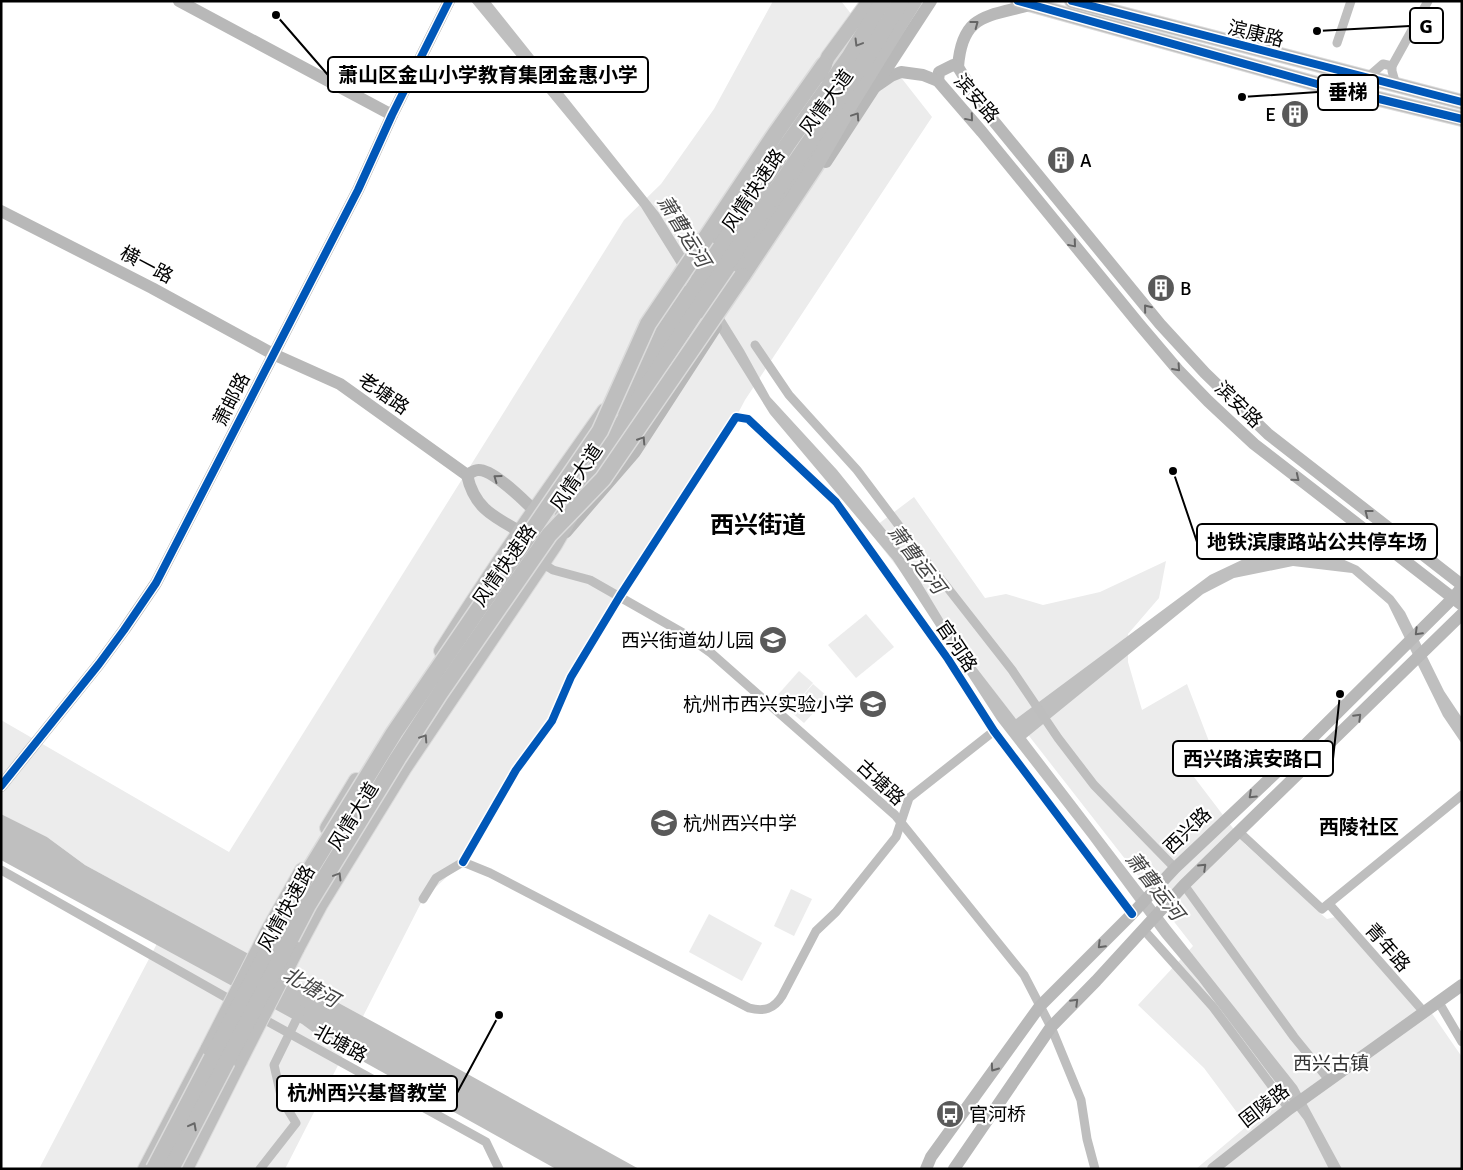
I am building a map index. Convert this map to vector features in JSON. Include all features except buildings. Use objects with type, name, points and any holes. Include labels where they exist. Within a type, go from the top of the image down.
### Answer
[{"type":"highway","name":"风情快速路","points":[[154,1169],[308,873],[332,832],[394,734],[600,431],[787,146],[850,56],[883,1]]},
{"type":"highway","name":"风情快速路","points":[[171,1169],[308,904],[366,809],[424,717],[552,540],[742,241],[867,57],[901,1]]},
{"type":"highway","points":[[600,431],[648,324],[708,243],[776,133],[824,66]]},
{"type":"highway","points":[[552,540],[603,479],[742,276],[812,170],[844,116]]},
{"type":"main road","points":[[179,1],[392,115]]},
{"type":"main road","name":"萧邮路","points":[[1,786],[124,630],[156,583],[358,190],[392,115],[449,1]]},
{"type":"main road","points":[[858,1],[858,16]]},
{"type":"main road","name":"风情大道","points":[[824,66],[828,57],[869,1]]},
{"type":"main road","name":"风情大道","points":[[186,1169],[321,904],[410,761],[542,563],[552,540],[590,485],[609,462],[805,160],[844,116],[914,1]]},
{"type":"main road","points":[[552,540],[635,452],[931,1]]},
{"type":"main road","name":"滨康路","points":[[1072,1],[1462,102]]},
{"type":"main road","points":[[958,67],[962,42],[967,31],[974,23],[1024,3]]},
{"type":"main road","name":"滨康路","points":[[1024,3],[1317,84],[1462,119]]},
{"type":"main road","name":"滨安路","points":[[1457,601],[1254,444],[1208,401],[1167,357],[938,81],[939,72],[953,65],[958,67],[983,108],[1160,324],[1205,373],[1268,434],[1462,586]]},
{"type":"main road","points":[[875,87],[891,76],[901,72],[918,74],[938,81]]},
{"type":"main road","name":"横一路","points":[[1,210],[152,288],[273,354]]},
{"type":"main road","name":"风情大道","points":[[145,1169],[286,896],[343,801],[404,710],[475,596],[608,406],[682,292],[708,243]]},
{"type":"main road","name":"老塘路","points":[[273,354],[340,384],[467,474]]},
{"type":"main road","points":[[519,531],[491,516],[478,502],[470,490],[467,474],[477,470],[487,471],[510,488],[534,510]]},
{"type":"main road","name":"西兴路","points":[[926,1169],[932,1156],[1040,1006],[1175,868],[1457,601],[1462,586]]},
{"type":"main road","name":"西兴路","points":[[954,1169],[1051,1027],[1184,886],[1462,614]]},
{"type":"main road","name":"固陵路","points":[[1213,1169],[1311,1093],[1462,985]]},
{"type":"street","points":[[1396,85],[1392,66],[1428,1]]},
{"type":"street","points":[[1367,78],[1383,64],[1392,66]]},
{"type":"street","points":[[755,345],[789,395],[857,470],[920,555],[1012,670],[1058,738],[1094,785],[1175,868]]},
{"type":"street","name":"官河路","points":[[620,596],[736,417],[748,420],[836,502],[948,659],[994,732],[1133,912]]},
{"type":"street","name":"古塘路","points":[[519,531],[524,548],[553,570],[590,580],[683,633],[711,653],[895,815],[1024,975],[1051,1027],[1081,1100],[1087,1139],[1095,1169]]},
{"type":"street","points":[[423,899],[436,878],[463,862],[516,770],[552,721],[571,677],[620,596]]},
{"type":"street","points":[[463,862],[490,873],[749,1008],[768,1009],[777,1004],[816,931],[836,912],[896,837],[909,798],[994,732]]},
{"type":"street","points":[[1325,906],[1462,795]]},
{"type":"street","name":"青年路","points":[[1239,832],[1325,906],[1424,1012]]},
{"type":"street","name":"北塘路","points":[[1,870],[285,1031],[486,1142],[499,1169]]},
{"type":"street","points":[[1184,886],[1294,1037],[1329,1080]]},
{"type":"street","points":[[1145,927],[1213,1007],[1291,1108]]},
{"type":"street","points":[[1438,1001],[1462,1042]]},
{"type":"green space","points":[[773,1],[841,1],[932,117],[745,400],[736,417],[620,596],[552,721],[463,862],[423,899],[285,1169],[39,1169],[173,913],[85,865],[47,837],[1,814],[1,720],[229,852],[624,220],[661,184],[714,109]]},
{"type":"green space","name":"西兴古镇","points":[[914,497],[985,598],[1006,594],[1043,605],[1100,592],[1166,561],[1159,598],[1128,634],[1128,662],[1142,710],[1187,684],[1210,744],[1194,777],[1245,844],[1327,919],[1335,917],[1433,1015],[1462,1057],[1462,1169],[1196,1169],[1247,1126],[1204,1068],[1138,1005],[1193,946],[869,531]]},
{"type":"green space","points":[[866,614],[894,647],[856,678],[828,645]]},
{"type":"green space","points":[[799,671],[813,683],[790,710],[775,698]]},
{"type":"green space","points":[[813,684],[828,697],[804,723],[790,711]]},
{"type":"green space","points":[[791,889],[812,899],[794,936],[774,926]]},
{"type":"green space","points":[[709,914],[762,943],[742,981],[689,952]]},
{"type":"shaded area","points":[[471,1],[490,1],[659,213],[744,350],[770,397],[837,470],[900,548],[958,644],[1016,719],[1210,575],[1248,557],[1303,552],[1340,558],[1358,566],[1393,596],[1405,612],[1444,691],[1462,718],[1462,744],[1443,716],[1388,604],[1352,573],[1293,566],[1234,578],[1203,594],[1026,738],[1170,926],[1297,1086],[1342,1169],[1329,1169],[1304,1120],[997,720],[893,560],[770,414],[641,207]]},
{"type":"shaded area","points":[[1,814],[47,837],[85,865],[639,1169],[556,1169],[321,1038],[302,1024],[1,860]]},
{"type":"waterway","points":[[1337,43],[1351,1]]},
{"type":"waterway","points":[[1263,557],[1291,550],[1308,554]]},
{"type":"waterway","points":[[260,1169],[296,1123],[282,1100],[274,1065],[301,1010]]},
{"type":"cycle path","points":[[1,786],[99,664],[156,583],[358,190],[392,115],[449,1]]},
{"type":"cycle path","points":[[1018,1],[1317,84],[1462,119]]},
{"type":"cycle path","points":[[1072,1],[1462,102]]},
{"type":"cycle path","points":[[463,862],[516,770],[552,721],[571,677],[620,596],[736,417],[748,419],[836,502],[948,659],[994,731],[1132,914]]},
{"type":"place","name":"萧山区金山小学教育集团金惠小学","points":[[276,15]]},
{"type":"place","name":"G","points":[[1317,31]]},
{"type":"place","name":"垂梯","points":[[1242,97]]},
{"type":"place","name":"E","points":[[1295,114]]},
{"type":"place","name":"A","points":[[1061,160]]},
{"type":"place","name":"B","points":[[1161,288]]},
{"type":"place","name":"地铁滨康路站公共停车场","points":[[1173,471]]},
{"type":"place","name":"西兴街道幼儿园","points":[[773,640]]},
{"type":"place","name":"西兴路滨安路口","points":[[1340,694]]},
{"type":"place","name":"杭州市西兴实验小学","points":[[873,704]]},
{"type":"place","name":"杭州西兴中学","points":[[664,823]]},
{"type":"place","name":"杭州西兴基督教堂","points":[[499,1015]]},
{"type":"place","name":"官河桥","points":[[950,1114]]},
{"type":"district","name":"西兴街道","points":[[758,525]]},
{"type":"district","name":"西陵社区","points":[[1359,827]]},
{"type":"water label","name":"萧曹运河","points":[[684,231]]},
{"type":"water label","name":"萧曹运河","points":[[917,559]]},
{"type":"water label","name":"萧曹运河","points":[[1155,886]]},
{"type":"water label","name":"北塘河","points":[[311,987]]}]
